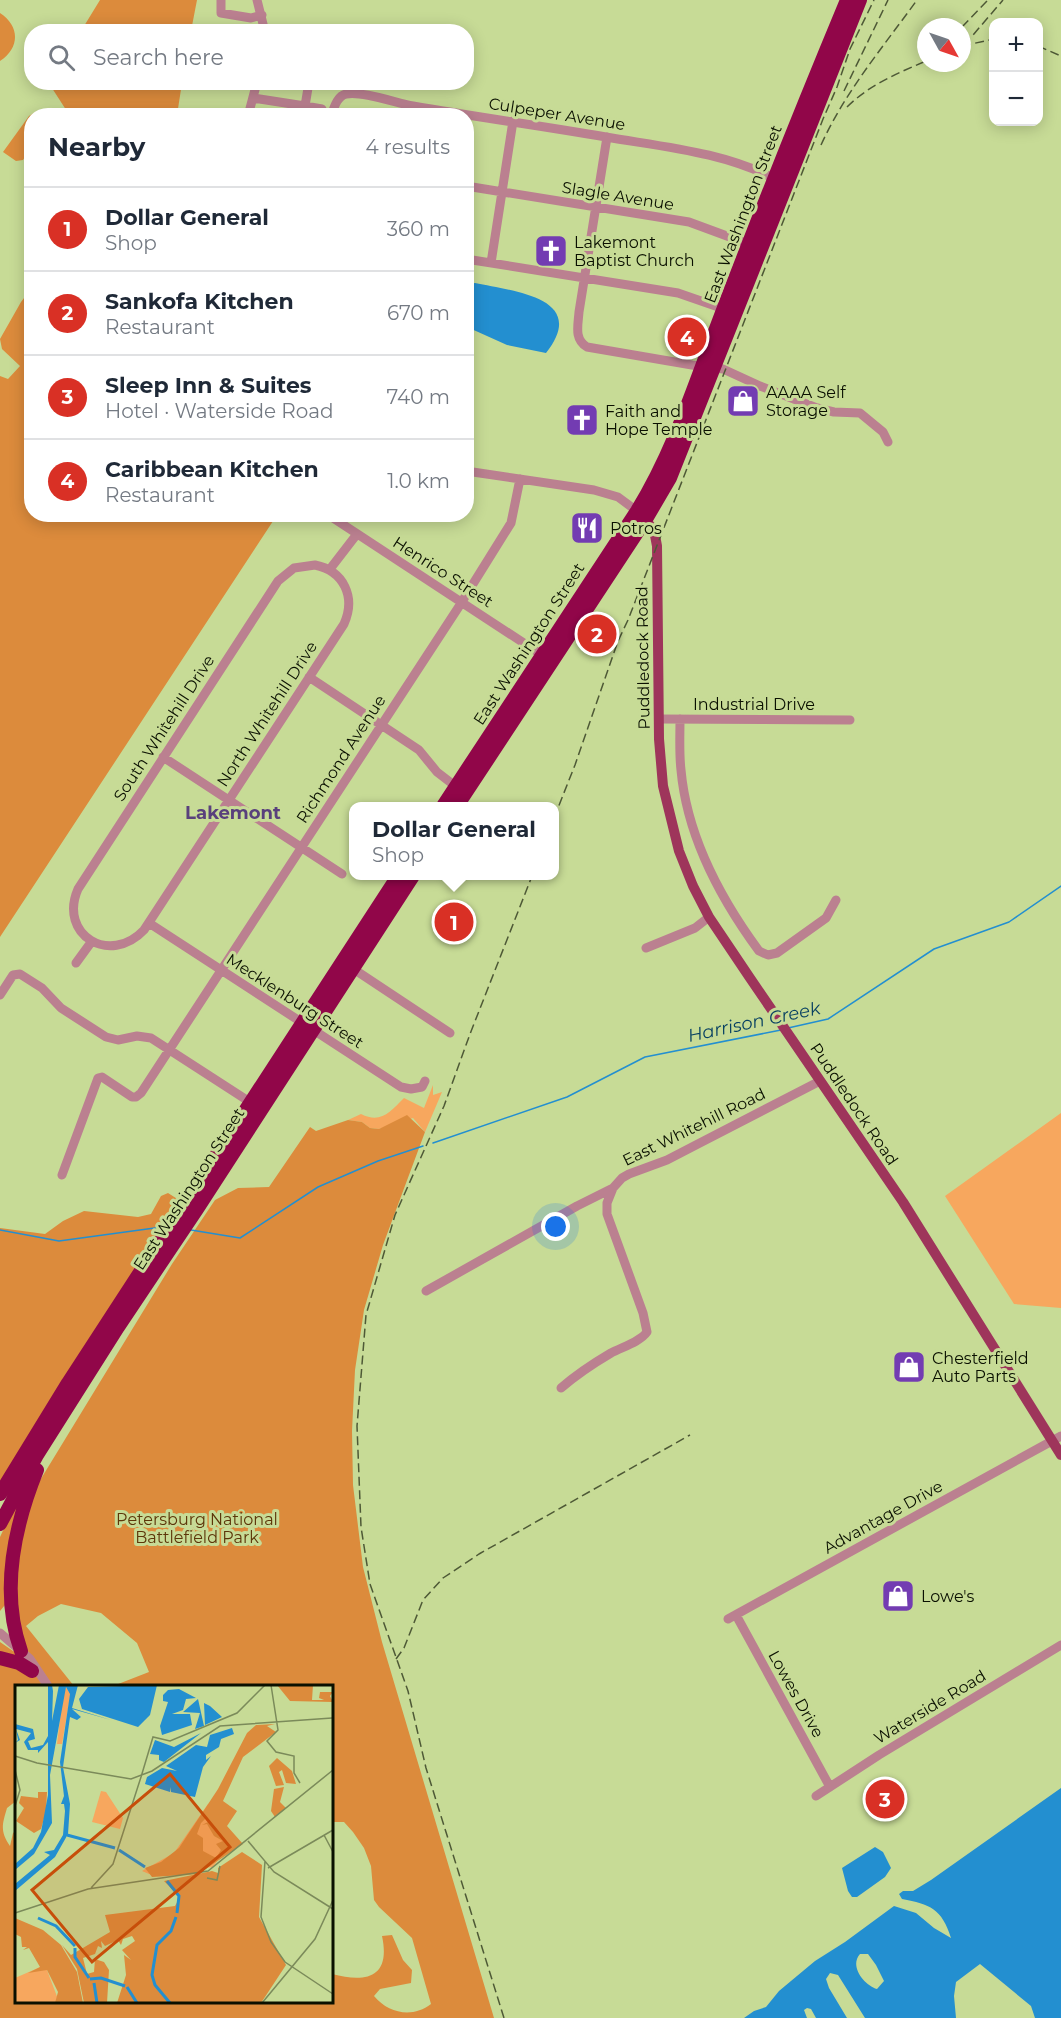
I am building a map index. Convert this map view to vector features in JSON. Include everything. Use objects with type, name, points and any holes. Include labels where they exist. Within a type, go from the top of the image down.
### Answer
[{"type":"highway","name":"East Washington Street","points":[[448,802],[460,790],[641,515],[670,478],[708,367],[847,0]]},
{"type":"highway","name":"East Washington Street","points":[[780,181],[860,0]]},
{"type":"highway","name":"East Washington Street","points":[[458,802],[460,790]]},
{"type":"highway","name":"East Washington Street","points":[[0,1494],[51,1411],[256,1106],[347,965],[396,880]]},
{"type":"highway","name":"East Washington Street","points":[[347,965],[410,880]]},
{"type":"highway","name":"East Washington Street","points":[[0,1524],[55,1426],[118,1327],[198,1209],[256,1106]]},
{"type":"highway","points":[[21,1651],[14,1639],[6,1614],[5,1566],[20,1510],[55,1426]]},
{"type":"highway","points":[[0,1658],[19,1663],[32,1671]]},
{"type":"main road","name":"Puddledock Road","points":[[641,515],[654,530],[657,546],[659,719],[663,786],[672,828],[687,872],[709,917],[908,1210],[1057,1439],[1061,1455]]},
{"type":"street","points":[[221,0],[221,13],[251,18],[262,15]]},
{"type":"street","points":[[257,0],[263,24]]},
{"type":"street","points":[[250,108],[255,90]]},
{"type":"street","points":[[305,106],[308,90]]},
{"type":"street","name":"Culpeper Avenue","points":[[334,108],[338,99],[346,94],[364,96],[407,108]]},
{"type":"street","points":[[253,98],[316,108]]},
{"type":"street","name":"Culpeper Avenue","points":[[474,117],[701,152],[780,181]]},
{"type":"street","points":[[491,263],[513,122]]},
{"type":"street","points":[[607,137],[579,312],[578,337],[580,342],[587,347],[733,372],[760,386],[817,408],[834,412],[860,412],[883,432],[888,442]]},
{"type":"street","name":"Slagle Avenue","points":[[474,187],[695,224],[755,246]]},
{"type":"street","points":[[474,260],[684,295],[729,311]]},
{"type":"street","points":[[474,472],[610,494],[641,515]]},
{"type":"street","name":"Richmond Avenue","points":[[62,1175],[98,1078],[102,1077],[132,1097],[141,1093],[511,523],[520,479]]},
{"type":"street","name":"Henrico Street","points":[[339,522],[547,658]]},
{"type":"street","points":[[330,569],[357,534]]},
{"type":"street","name":"South Whitehill Drive","points":[[92,941],[77,925],[73,909],[75,896],[163,757],[282,577],[300,566],[315,565],[330,569]]},
{"type":"street","name":"North Whitehill Drive","points":[[92,941],[109,947],[125,944],[138,937],[344,624],[350,603],[346,588],[330,569]]},
{"type":"street","points":[[309,677],[419,750],[437,772],[460,790]]},
{"type":"street","name":"Industrial Drive","points":[[659,719],[850,720]]},
{"type":"street","points":[[680,719],[681,771],[687,804],[699,846],[718,889],[759,951],[768,955],[777,953],[826,918],[836,900]]},
{"type":"street","points":[[163,757],[342,874]]},
{"type":"street","points":[[646,948],[695,928],[709,917]]},
{"type":"street","name":"Mecklenburg Street","points":[[149,923],[400,1087],[416,1089],[422,1087],[425,1081]]},
{"type":"street","points":[[76,963],[92,941]]},
{"type":"street","points":[[347,965],[450,1033]]},
{"type":"street","points":[[0,995],[13,975],[20,974],[42,988],[56,1004],[106,1037],[120,1040],[144,1036],[151,1038],[170,1048],[256,1106]]},
{"type":"street","name":"East Whitehill Road","points":[[426,1291],[613,1188],[629,1174],[667,1160],[820,1081]]},
{"type":"street","points":[[561,1388],[610,1353],[643,1337],[647,1332],[643,1313],[607,1214],[607,1203],[613,1188]]},
{"type":"street","name":"Advantage Drive","points":[[732,1617],[1057,1439]]},
{"type":"street","name":"Lowes Drive","points":[[732,1617],[830,1786]]},
{"type":"street","points":[[0,1633],[34,1664],[47,1685]]},
{"type":"street","points":[[0,1639],[22,1658],[41,1685]]},
{"type":"street","name":"Waterside Road","points":[[816,1796],[1061,1645]]},
{"type":"shaded area","points":[[433,1085],[433,1095],[442,1092],[425,1132],[413,1118],[379,1129],[370,1128],[362,1122],[348,1120],[361,1114],[374,1118],[380,1117],[390,1112],[404,1098],[424,1108]]},
{"type":"shaded area","points":[[1061,1113],[1061,1308],[1014,1304],[945,1196]]},
{"type":"green space","points":[[100,0],[197,0],[192,24],[85,24]]},
{"type":"green space","points":[[0,13],[11,24],[15,37],[11,50],[0,61]]},
{"type":"green space","points":[[53,90],[181,90],[178,108],[65,108]]},
{"type":"green space","points":[[24,123],[23,160],[16,161],[3,152]]},
{"type":"green space","points":[[24,298],[24,522],[272,522],[0,937],[0,376],[8,379],[20,366],[2,349],[0,339]]},
{"type":"green space","name":"Petersburg National Battlefield Park","points":[[407,1115],[425,1132],[383,1245],[364,1310],[355,1370],[352,1431],[353,1485],[363,1567],[382,1642],[494,2018],[0,2018],[0,1642],[13,1651],[26,1654],[9,1600],[0,1611],[0,1537],[15,1505],[28,1500],[172,1264],[215,1200],[238,1188],[269,1187],[310,1127],[316,1131],[348,1120],[362,1122],[370,1128],[379,1129]]},
{"type":"green space","points":[[168,1193],[179,1200],[0,1482],[0,1228],[45,1234],[63,1221],[84,1211],[138,1217],[151,1214],[161,1196]]},
{"type":"water","points":[[474,283],[525,294],[553,308],[559,320],[557,334],[546,353],[507,345],[474,330]]},
{"type":"water","points":[[1061,1788],[1061,2018],[1035,2018],[1031,2006],[980,1964],[956,1982],[954,1996],[956,2018],[865,2018],[838,1975],[830,1973],[826,1979],[829,1988],[847,2018],[816,2018],[811,2009],[807,2008],[804,2010],[807,2018],[744,2018],[766,2007],[779,1991],[815,1961],[894,1906],[916,1913],[951,1938],[939,1914],[920,1903],[902,1899],[899,1894],[903,1891],[913,1891]],"holes":[[[860,1954],[868,1954],[884,1981],[877,1989],[867,1984],[857,1969],[856,1964]]]},
{"type":"water","points":[[875,1847],[883,1852],[891,1868],[885,1877],[857,1897],[852,1897],[848,1891],[842,1868]]},
{"type":"waterway","name":"Harrison Creek","points":[[788,1028],[828,1019],[934,949],[1009,922],[1061,886]]},
{"type":"waterway","name":"Harrison Creek","points":[[433,1143],[567,1097],[645,1057],[781,1030]]},
{"type":"waterway","name":"Harrison Creek","points":[[191,1230],[240,1238],[318,1187],[378,1161],[423,1146]]},
{"type":"waterway","name":"Harrison Creek","points":[[0,1230],[59,1241],[162,1227]]},
{"type":"railway","points":[[559,805],[618,641],[850,49],[874,0]]},
{"type":"railway","points":[[844,91],[888,0]]},
{"type":"railway","points":[[821,145],[853,88],[917,0]]},
{"type":"railway","points":[[971,18],[988,0]]},
{"type":"railway","points":[[971,36],[1003,0]]},
{"type":"railway","points":[[971,44],[989,40]]},
{"type":"railway","points":[[1043,48],[1061,56]]},
{"type":"railway","points":[[847,107],[874,86],[917,65]]},
{"type":"railway","points":[[504,2018],[426,1768],[408,1691],[370,1584],[361,1527],[357,1426],[366,1315],[395,1215],[444,1106],[530,880]]},
{"type":"railway","points":[[396,1659],[404,1648],[423,1600],[443,1578],[479,1554],[690,1435]]},
{"type":"place","name":"Lakemont Baptist Church","points":[[551,251]]},
{"type":"place","name":"Caribbean Kitchen","points":[[687,337]]},
{"type":"place","name":"AAAA Self Storage","points":[[743,401]]},
{"type":"place","name":"Faith and Hope Temple","points":[[582,420]]},
{"type":"place","name":"Potros","points":[[587,528]]},
{"type":"place","name":"Sankofa Kitchen","points":[[597,634]]},
{"type":"place","name":"Dollar General","points":[[454,922]]},
{"type":"place","name":"Chesterfield Auto Parts","points":[[909,1367]]},
{"type":"place","name":"Lowe's","points":[[898,1596]]},
{"type":"place","name":"Sleep Inn & Suites","points":[[885,1799]]},
{"type":"district","name":"Lakemont","points":[[233,813]]}]
